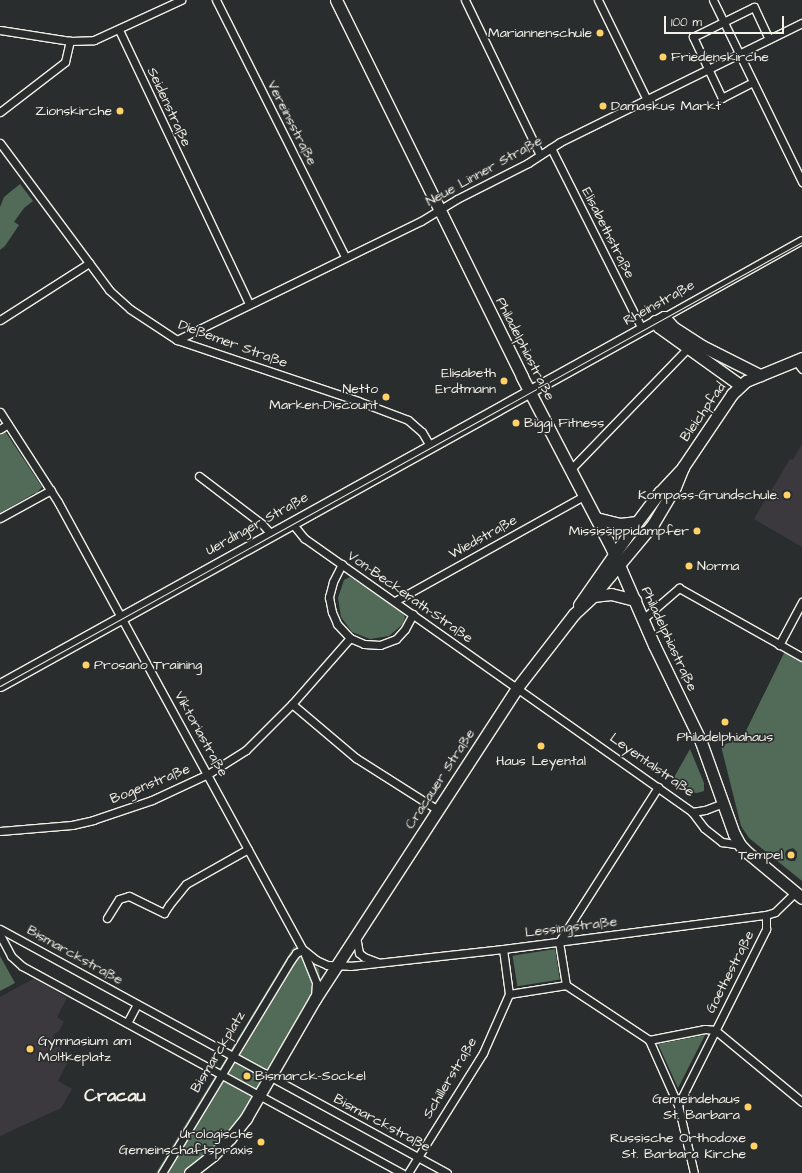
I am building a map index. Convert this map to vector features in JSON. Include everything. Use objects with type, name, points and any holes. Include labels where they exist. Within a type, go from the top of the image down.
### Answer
[{"type":"street","points":[[0,30],[70,40],[94,40],[119,30],[181,0]]},
{"type":"street","name":"Vereinsstraße","points":[[216,0],[345,257]]},
{"type":"street","name":"Philadelphiastraße","points":[[336,0],[439,210],[614,554],[701,742],[729,822],[740,845]]},
{"type":"street","points":[[465,0],[540,155]]},
{"type":"street","points":[[598,0],[647,100]]},
{"type":"street","points":[[713,0],[802,182]]},
{"type":"street","points":[[753,82],[722,98],[693,37],[754,7],[769,39]]},
{"type":"street","name":"Neue Linner Straße","points":[[178,340],[345,257],[422,221],[439,210],[551,148],[802,23]]},
{"type":"street","name":"Seidenstraße","points":[[119,30],[249,304]]},
{"type":"street","points":[[0,112],[65,62],[70,40]]},
{"type":"street","name":"Dießemer Straße","points":[[0,143],[109,290],[130,309],[178,340],[323,389],[408,420],[422,432],[430,446]]},
{"type":"street","name":"Elisabethstraße","points":[[551,148],[642,329]]},
{"type":"street","name":"Rheinstraße","points":[[530,391],[802,240]]},
{"type":"street","points":[[0,320],[89,263]]},
{"type":"street","points":[[740,385],[659,327],[660,319],[702,346],[760,375]]},
{"type":"street","points":[[570,470],[688,348]]},
{"type":"street","name":"Bleichpfad","points":[[614,554],[660,492],[683,467],[732,394],[740,385],[760,375],[800,363]]},
{"type":"street","name":"Uerdinger Straße","points":[[0,685],[291,522],[530,391]]},
{"type":"street","name":"Viktoriastraße","points":[[0,412],[51,490],[208,774],[303,950],[316,983],[315,999]]},
{"type":"street","points":[[0,429],[8,424]]},
{"type":"street","name":"Bleichpfad","points":[[619,565],[660,512],[676,487],[683,467]]},
{"type":"street","points":[[199,476],[262,524],[271,534]]},
{"type":"street","points":[[0,518],[51,490]]},
{"type":"street","name":"Wiedstraße","points":[[395,601],[584,496]]},
{"type":"street","points":[[596,518],[620,524],[637,522]]},
{"type":"street","name":"Von-Beckerath-Straße","points":[[291,522],[304,538],[395,601],[516,689]]},
{"type":"street","name":"Cracauer Straße","points":[[574,614],[586,592],[614,554]]},
{"type":"street","points":[[342,564],[333,582],[329,597],[332,612],[337,624],[350,638],[364,644],[380,645],[396,638],[405,629],[413,614]]},
{"type":"street","name":"Cracauer Straße","points":[[337,966],[516,689],[574,614],[593,596],[619,565]]},
{"type":"street","points":[[643,619],[679,588],[802,657]]},
{"type":"street","points":[[593,596],[611,594],[635,600]]},
{"type":"street","points":[[779,645],[802,602]]},
{"type":"street","name":"Bogenstraße","points":[[0,831],[72,825],[93,820],[152,800],[208,774],[246,750],[292,704],[350,638]]},
{"type":"street","name":"Leyentalstraße","points":[[516,689],[692,812],[704,828],[722,842],[740,845]]},
{"type":"street","points":[[292,704],[356,758],[438,810]]},
{"type":"street","points":[[566,985],[560,942],[658,787]]},
{"type":"street","points":[[692,812],[705,810],[723,802]]},
{"type":"street","points":[[740,845],[767,870],[799,895],[775,912],[766,915]]},
{"type":"street","points":[[107,918],[119,899],[129,896],[164,914],[169,904],[186,884],[248,849]]},
{"type":"street","name":"Lessingstraße","points":[[337,966],[379,963],[503,949],[766,915]]},
{"type":"street","name":"Goethestraße","points":[[678,1105],[766,929],[766,915]]},
{"type":"street","name":"Bismarckstraße","points":[[0,929],[447,1173]]},
{"type":"street","points":[[0,935],[11,956],[18,963],[402,1173]]},
{"type":"street","points":[[356,936],[359,953],[364,957],[379,963]]},
{"type":"street","points":[[503,949],[509,994],[566,985],[649,1040],[678,1105],[694,1173]]},
{"type":"street","name":"Viktoriastraße","points":[[303,950],[316,960],[328,965],[337,966]]},
{"type":"street","name":"Bismarckplatz","points":[[162,1173],[291,960],[303,950]]},
{"type":"street","points":[[193,1172],[230,1138],[246,1118],[315,999],[337,966]]},
{"type":"street","name":"Schillerstraße","points":[[408,1173],[417,1156],[483,1053],[509,994]]},
{"type":"street","points":[[127,1023],[137,1004]]},
{"type":"street","name":"Goethestraße","points":[[649,1040],[705,1029],[715,1030]]},
{"type":"street","points":[[715,1030],[802,1102]]},
{"type":"shaded area","points":[[802,444],[802,547],[754,519],[790,459],[793,460]]},
{"type":"shaded area","name":"Gymnasium am Moltkeplatz","points":[[35,978],[67,998],[57,1017],[64,1022],[59,1031],[53,1035],[68,1062],[58,1081],[72,1089],[61,1108],[0,1136],[0,997]]},
{"type":"green space","points":[[20,184],[33,201],[24,208],[14,222],[19,225],[5,246],[0,250],[0,207],[4,197]]},
{"type":"green space","points":[[5,431],[42,487],[36,494],[35,493],[0,513],[0,433]]},
{"type":"green space","points":[[350,577],[403,613],[405,617],[403,624],[389,636],[370,639],[352,632],[341,617],[338,598],[344,580]]},
{"type":"green space","points":[[788,645],[802,653],[802,881],[749,838],[741,826],[721,746],[743,737]],"holes":[[[793,848],[797,852],[795,861],[786,859],[785,853],[787,850]]]},
{"type":"green space","points":[[690,749],[704,783],[704,791],[697,793],[689,792],[672,781]]},
{"type":"green space","points":[[294,946],[319,969],[323,1000],[236,1143],[200,1173],[156,1173]]},
{"type":"green space","points":[[555,949],[560,980],[517,986],[513,956]]},
{"type":"green space","points":[[0,956],[15,983],[0,991]]},
{"type":"green space","points":[[705,1035],[678,1088],[658,1044]]},
{"type":"tram line","points":[[0,686],[802,242]]},
{"type":"place","name":"Mariannenschule","points":[[600,33]]},
{"type":"place","name":"Friedenskirche","points":[[663,57]]},
{"type":"place","name":"Damaskus Markt","points":[[603,106]]},
{"type":"place","name":"Zionskirche","points":[[120,111]]},
{"type":"place","name":"Elisabeth Erdtmann","points":[[504,381]]},
{"type":"place","name":"Netto Marken-Discount","points":[[386,397]]},
{"type":"place","name":"Biggi Fitness","points":[[516,423]]},
{"type":"place","name":"Kompass-Grundschule.","points":[[787,495]]},
{"type":"place","name":"Mississippidampfer","points":[[697,531]]},
{"type":"place","name":"Norma","points":[[689,566]]},
{"type":"place","name":"Prosano Training","points":[[86,665]]},
{"type":"place","name":"Philadelphiahaus","points":[[725,722]]},
{"type":"place","name":"Haus Leyental","points":[[541,746]]},
{"type":"place","name":"Tempel","points":[[791,855]]},
{"type":"place","name":"Gymnasium am Moltkeplatz","points":[[30,1049]]},
{"type":"place","name":"Bismarck-Sockel","points":[[247,1076]]},
{"type":"place","name":"Gemeindehaus St. Barbara","points":[[748,1107]]},
{"type":"place","name":"Urologische Gemeinschaftspraxis","points":[[261,1142]]},
{"type":"place","name":"Russische Orthodoxe St. Barbara Kirche","points":[[754,1146]]},
{"type":"district","name":"Cracau","points":[[115,1096]]}]
